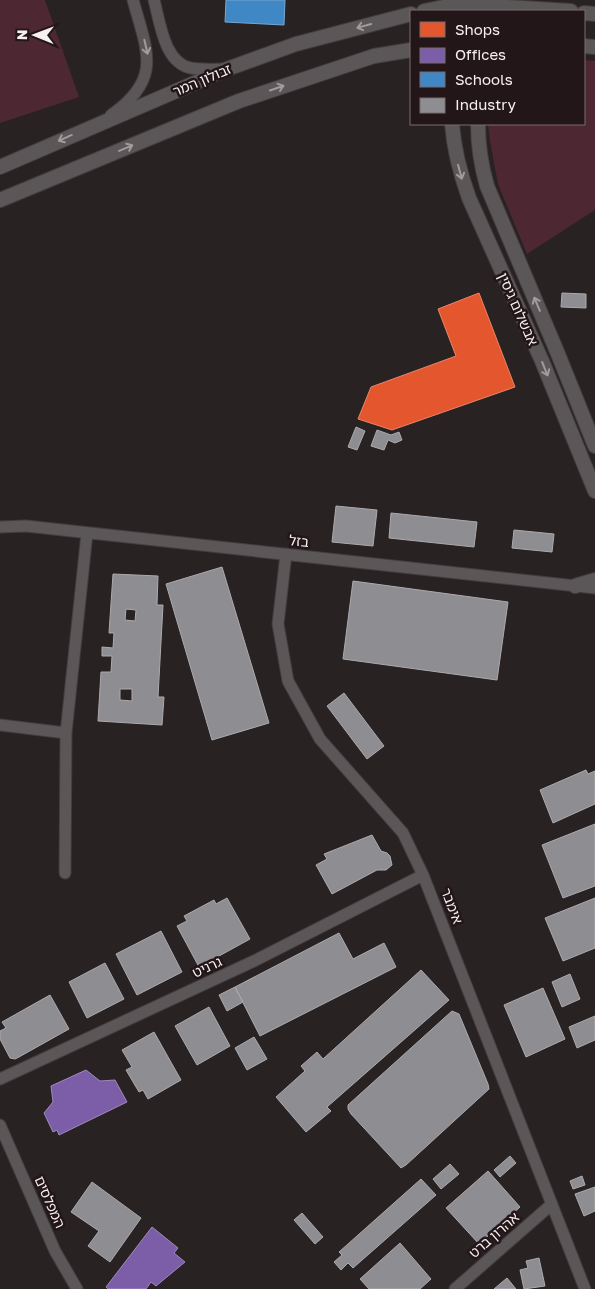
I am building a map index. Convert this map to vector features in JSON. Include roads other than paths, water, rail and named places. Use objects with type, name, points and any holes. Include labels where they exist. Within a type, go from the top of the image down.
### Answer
[{"type":"street","points":[[97,124],[127,103],[146,76],[148,52],[134,0]]},
{"type":"street","points":[[154,0],[166,44],[172,55],[179,62],[190,68],[227,69]]},
{"type":"street","name":"זבולון המר","points":[[414,10],[431,0]]},
{"type":"street","points":[[542,0],[565,10]]},
{"type":"street","points":[[430,10],[459,5],[552,10]]},
{"type":"street","name":"זבולון המר","points":[[0,167],[227,69],[296,44],[409,13]]},
{"type":"street","points":[[0,200],[239,100],[374,56],[410,50]]},
{"type":"street","points":[[374,56],[410,58]]},
{"type":"street","name":"אבשלום גיסין","points":[[452,125],[454,148],[468,198],[542,361],[595,491]]},
{"type":"street","name":"אבשלום גיסין","points":[[478,125],[481,163],[487,186],[595,446]]},
{"type":"street","name":"בזל","points":[[0,527],[26,526],[595,588]]},
{"type":"street","points":[[64,873],[66,733],[88,533]]},
{"type":"street","name":"אימבר","points":[[286,554],[278,624],[288,681],[320,739],[403,833],[424,875],[584,1289]]},
{"type":"street","points":[[575,586],[595,580]]},
{"type":"street","points":[[0,725],[66,733]]},
{"type":"street","name":"גרניט","points":[[0,1079],[254,961],[424,875]]},
{"type":"street","name":"המפלסים","points":[[0,1125],[55,1251],[77,1289]]},
{"type":"street","name":"אהרון ברט","points":[[455,1289],[552,1204]]}]
